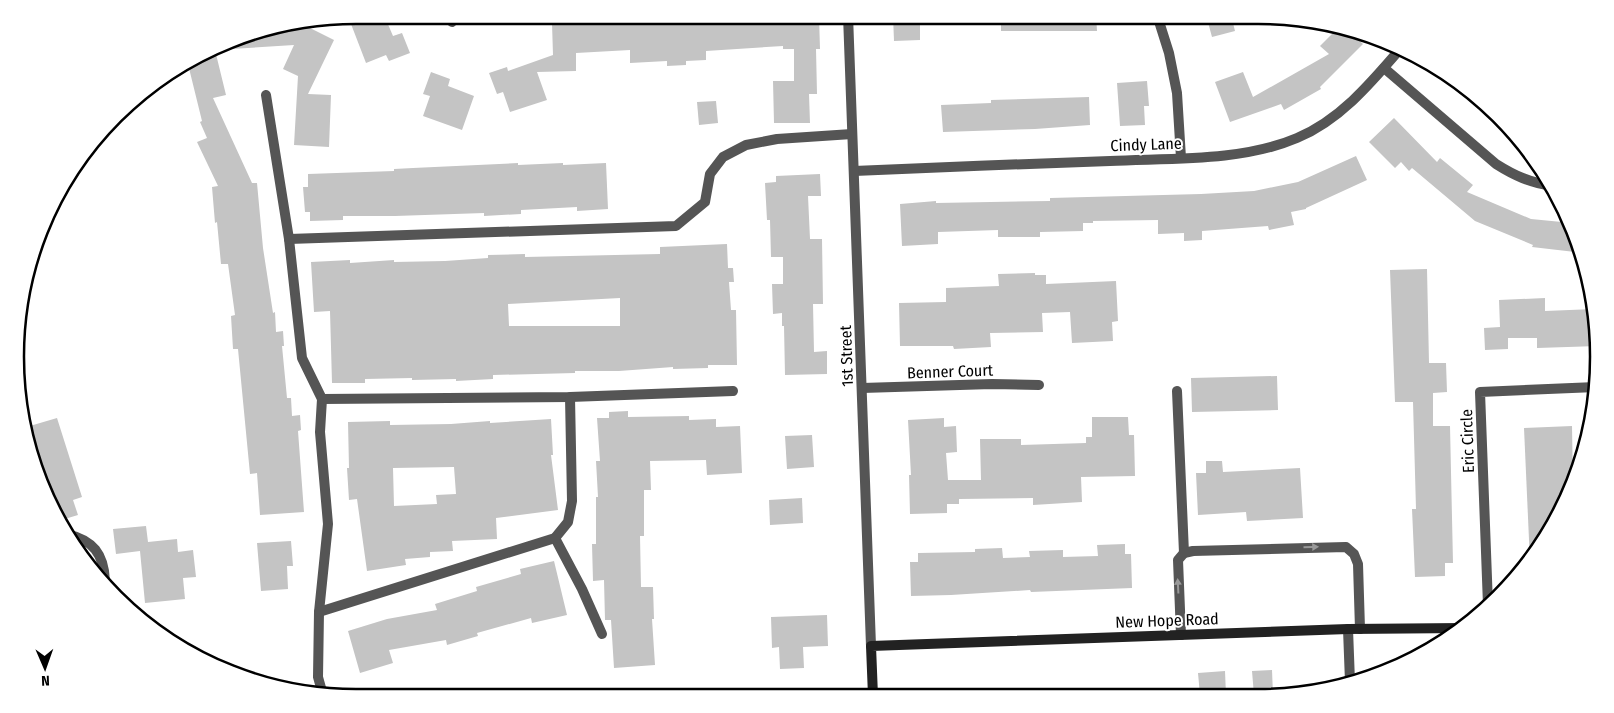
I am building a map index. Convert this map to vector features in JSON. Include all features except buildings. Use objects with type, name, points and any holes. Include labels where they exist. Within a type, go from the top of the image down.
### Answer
[{"type":"main road","name":"New Hope Road","points":[[872,646],[1348,629],[1449,628]]},
{"type":"main road","name":"1st Street","points":[[872,646],[873,689]]},
{"type":"street","name":"1st Street","points":[[848,24],[872,646]]},
{"type":"street","points":[[1160,24],[1169,53],[1177,93],[1181,158]]},
{"type":"street","name":"Cindy Lane","points":[[854,170],[1238,155],[1270,148],[1298,138],[1326,122],[1352,102],[1396,54]]},
{"type":"street","points":[[1384,68],[1496,164],[1513,175],[1542,184]]},
{"type":"street","points":[[266,95],[289,239],[302,358],[322,399],[320,432],[328,524],[319,612],[318,678],[321,687]]},
{"type":"street","points":[[289,239],[676,226],[705,202],[710,174],[723,158],[746,145],[776,139],[852,134]]},
{"type":"street","name":"Benner Court","points":[[862,388],[992,384],[1039,385]]},
{"type":"street","name":"Eric Circle","points":[[1488,597],[1480,392],[1589,387]]},
{"type":"street","points":[[322,399],[570,397],[733,390]]},
{"type":"street","points":[[1177,391],[1184,553]]},
{"type":"street","points":[[319,612],[555,538],[568,522],[572,502],[570,397]]},
{"type":"street","points":[[77,536],[92,546],[104,567],[105,574]]},
{"type":"street","points":[[555,538],[582,589],[602,634]]},
{"type":"street","points":[[1180,635],[1177,569],[1178,560],[1184,553],[1193,551],[1337,546],[1346,547],[1354,554],[1358,564],[1360,629]]},
{"type":"street","points":[[1348,629],[1350,676]]}]
